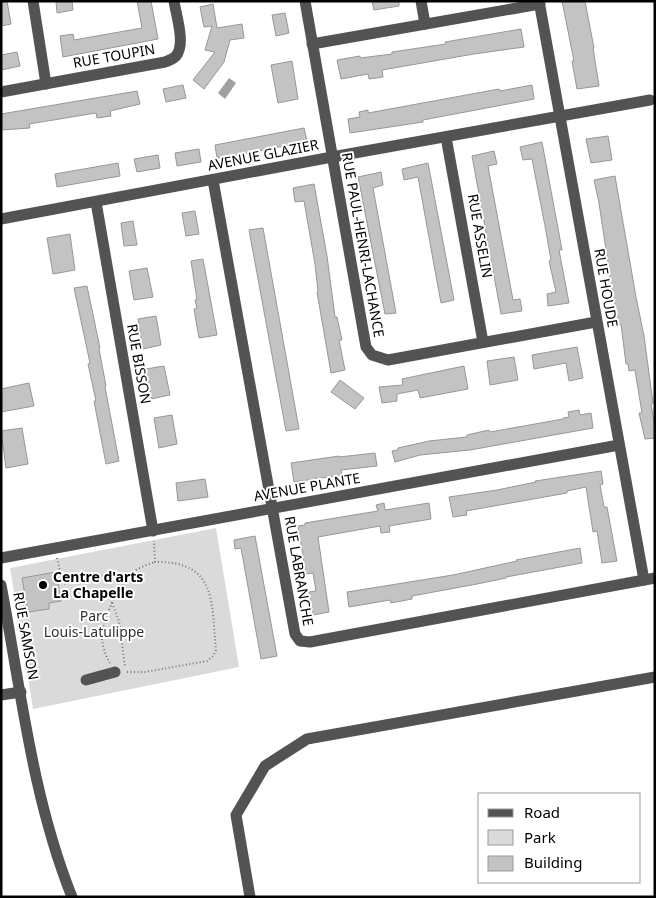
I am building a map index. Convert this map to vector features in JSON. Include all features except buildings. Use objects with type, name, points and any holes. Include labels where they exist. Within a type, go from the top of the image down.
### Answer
[{"type":"street","points":[[33,1],[46,84]]},
{"type":"street","name":"RUE TOUPIN","points":[[1,92],[165,62],[175,57],[180,48],[180,38],[174,1]]},
{"type":"street","name":"RUE PAUL-HENRI-LACHANCE","points":[[304,1],[366,347],[372,355],[388,360],[596,322]]},
{"type":"street","points":[[421,1],[425,24]]},
{"type":"street","points":[[312,44],[540,3]]},
{"type":"street","name":"RUE HOUDE","points":[[540,3],[619,445],[649,579]]},
{"type":"street","name":"AVENUE GLAZIER","points":[[1,218],[96,202],[332,156],[650,100]]},
{"type":"street","name":"RUE ASSELIN","points":[[446,136],[483,342]]},
{"type":"street","name":"RUE LABRANCHE","points":[[213,180],[295,634],[300,641],[310,642],[649,579]]},
{"type":"street","name":"RUE BISSON","points":[[96,202],[153,531]]},
{"type":"street","name":"AVENUE PLANTE","points":[[1,558],[619,445]]},
{"type":"street","name":"RUE SAMSON","points":[[1,585],[35,776],[57,859],[72,897]]},
{"type":"street","points":[[86,680],[120,672]]},
{"type":"street","points":[[250,897],[236,815],[265,766],[307,738],[655,677]]},
{"type":"street","points":[[1,695],[21,692]]},
{"type":"path","points":[[153,531],[155,562]]},
{"type":"path","points":[[55,549],[63,584],[106,575],[120,584]]},
{"type":"path","points":[[155,562],[167,562],[187,567],[204,579],[211,594],[216,650],[213,656],[207,661],[145,672],[120,672],[105,654],[102,633],[120,584],[127,576],[155,562]]},
{"type":"path","points":[[112,603],[119,621],[120,672]]},
{"type":"green space","name":"Parc Louis-Latulippe","points":[[216,528],[239,667],[33,709],[10,568]]},
{"type":"shaded area","points":[[229,78],[236,83],[225,99],[218,93]]},
{"type":"place","name":"Centre d'arts La Chapelle","points":[[43,585]]}]
